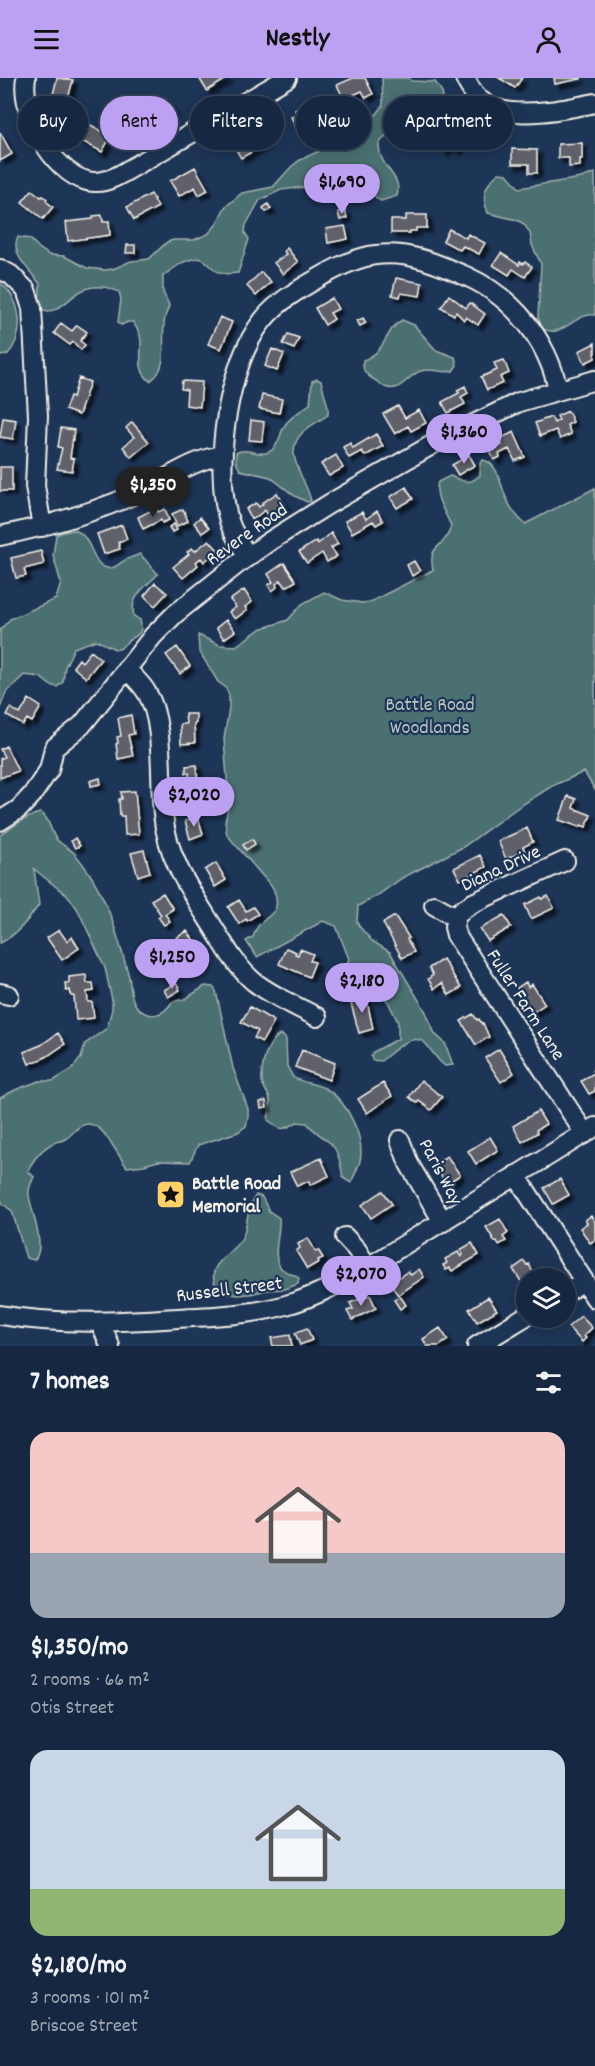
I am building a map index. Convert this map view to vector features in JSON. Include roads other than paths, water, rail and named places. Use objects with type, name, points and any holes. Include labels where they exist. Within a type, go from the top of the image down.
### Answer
[{"type":"street","points":[[26,78],[24,96],[28,110],[50,152],[73,174],[85,180],[100,182],[123,173],[287,78]]},
{"type":"street","points":[[465,78],[471,90],[481,100],[501,110],[534,111],[595,103]]},
{"type":"street","points":[[248,557],[234,533],[225,501],[223,455],[226,420],[236,378],[259,326],[281,303],[312,282],[367,256],[389,254],[421,258],[475,280],[502,296],[522,317],[549,358],[558,389]]},
{"type":"street","points":[[0,270],[19,282],[29,295],[33,315],[38,416],[35,486],[42,527]]},
{"type":"street","name":"Revere Road","points":[[0,821],[19,809],[32,795],[49,770],[54,748],[82,724],[153,636],[175,614],[248,557],[329,504],[437,442],[509,406],[558,389],[595,380]]},
{"type":"street","points":[[0,536],[42,527],[96,510],[140,492],[204,459],[223,455]]},
{"type":"street","points":[[126,669],[147,691],[154,708],[158,731],[164,825],[170,849],[180,872],[232,957],[245,974],[270,992],[317,1017]]},
{"type":"street","name":"Diana Drive","points":[[456,917],[467,906],[565,861]]},
{"type":"street","points":[[434,905],[456,917]]},
{"type":"street","name":"Fuller Farm Lane","points":[[456,917],[454,927],[456,935],[590,1130]]},
{"type":"street","name":"Russell Street","points":[[0,1315],[42,1321],[100,1322],[208,1316],[276,1308],[319,1294],[368,1268],[590,1130]]},
{"type":"street","name":"Paris Way","points":[[400,1140],[409,1164],[443,1222]]},
{"type":"street","points":[[516,1175],[595,1298]]},
{"type":"street","points":[[345,1237],[368,1268]]},
{"type":"street","points":[[576,1286],[584,1281]]},
{"type":"street","points":[[100,1322],[110,1346]]},
{"type":"street","points":[[477,1346],[516,1322]]},
{"type":"place","name":"Battle Road Memorial","points":[[171,1194]]},
{"type":"park label","name":"Battle Road Woodlands","points":[[430,714]]}]
